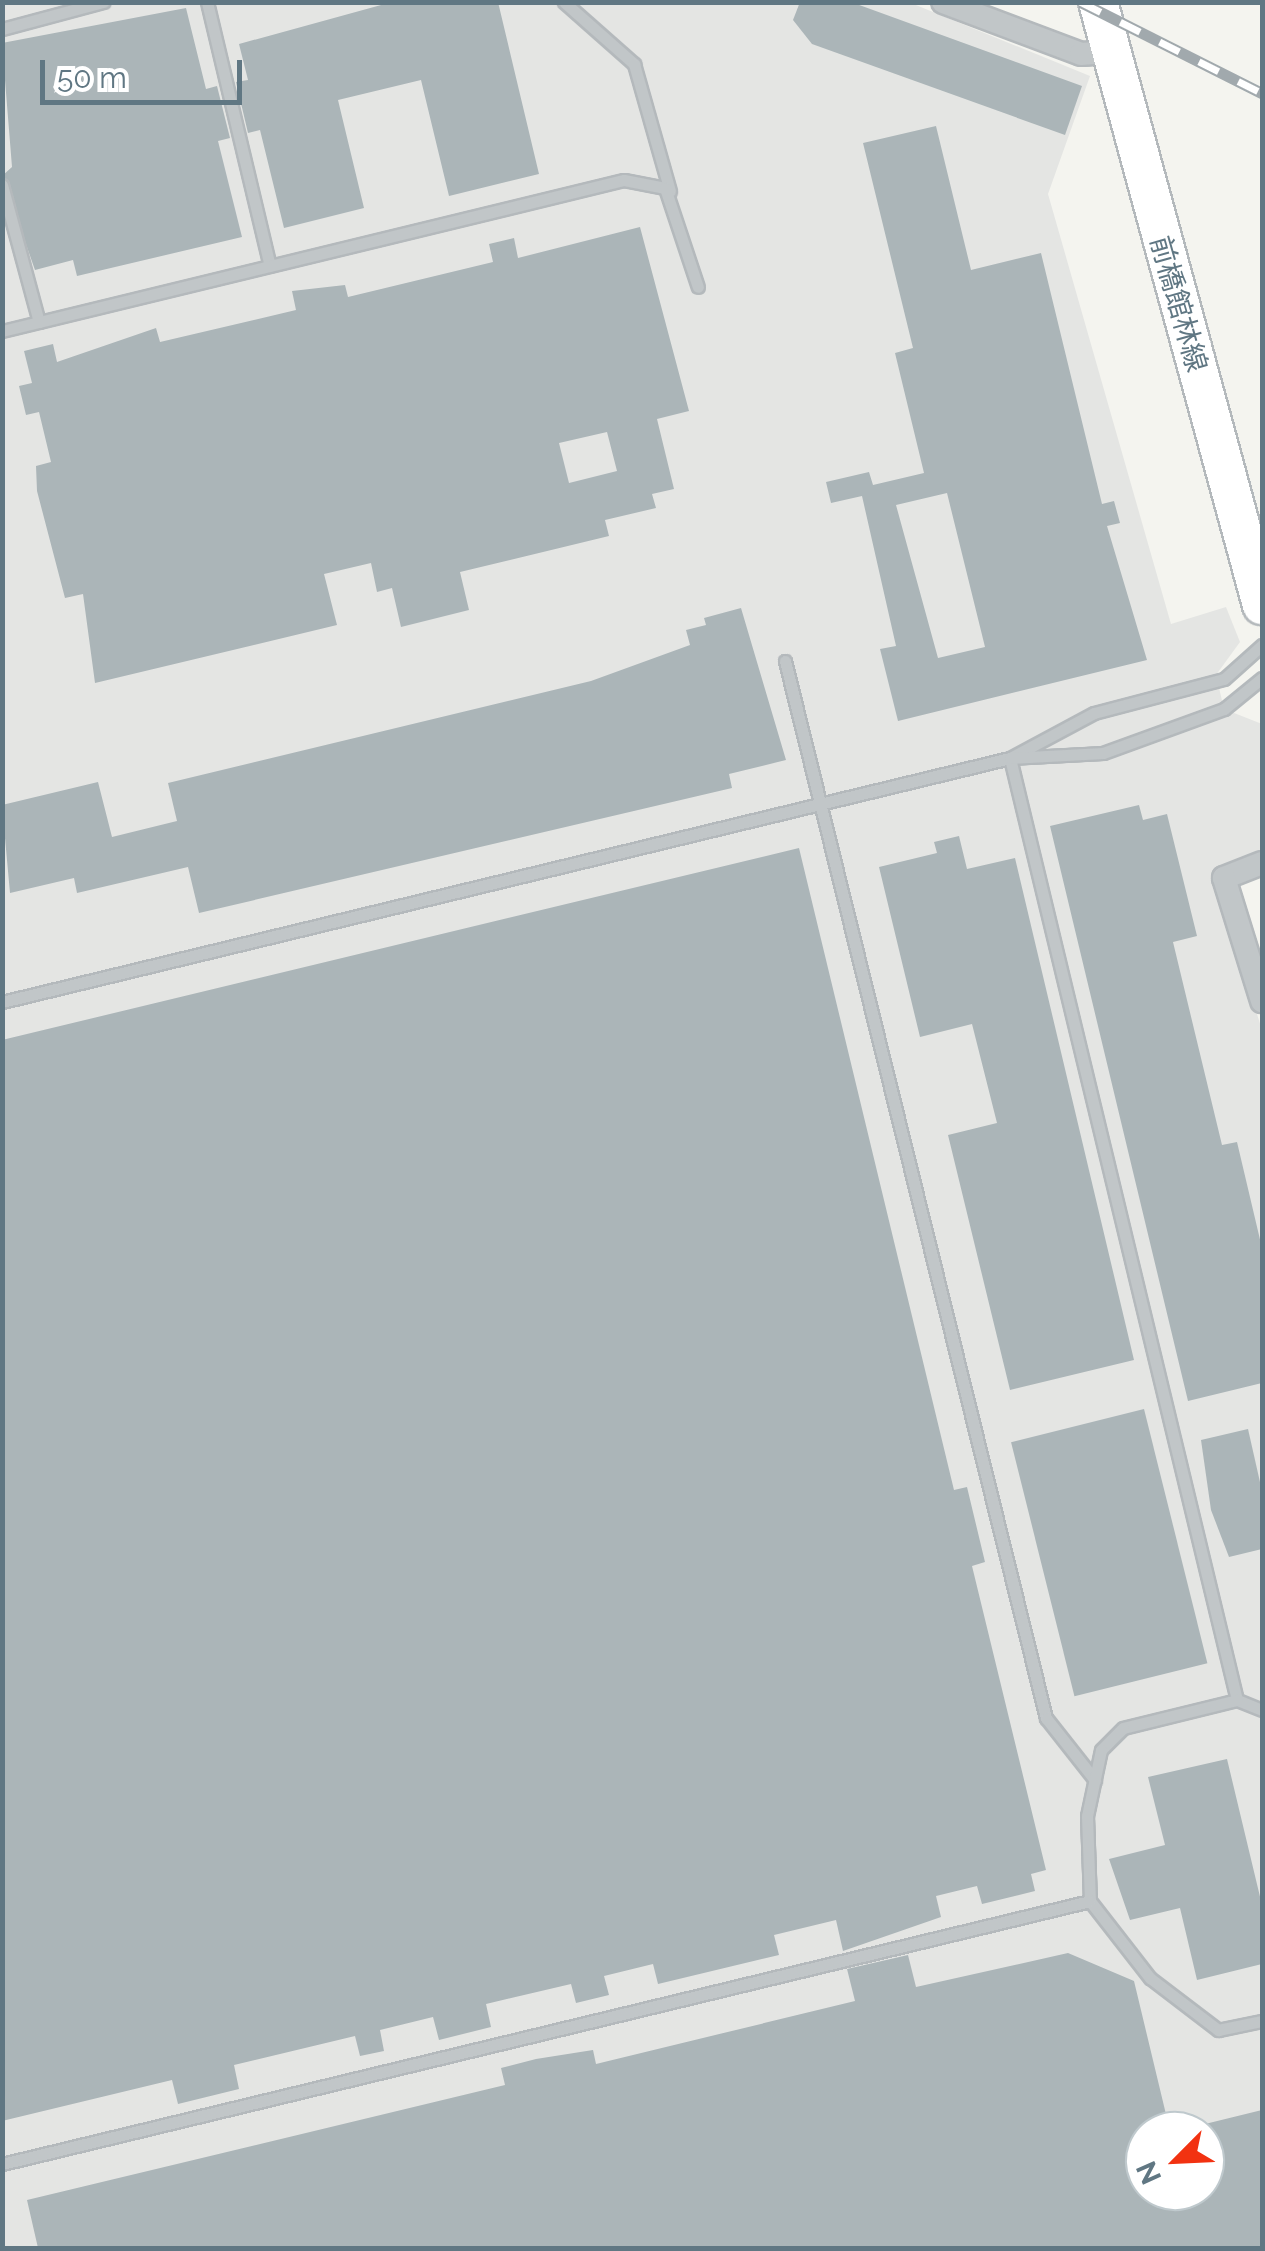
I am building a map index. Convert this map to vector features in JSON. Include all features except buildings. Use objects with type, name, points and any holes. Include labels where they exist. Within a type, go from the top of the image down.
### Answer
[{"type":"main road","name":"前橋館林線","points":[[1098,2],[1108,52],[1262,605]]},
{"type":"street","points":[[943,2],[1081,54],[1108,52]]},
{"type":"street","points":[[1262,864],[1224,878],[1262,1001]]},
{"type":"lane","points":[[2,29],[103,2]]},
{"type":"lane","points":[[207,2],[270,266]]},
{"type":"lane","points":[[564,2],[634,64],[698,287]]},
{"type":"lane","points":[[2,331],[624,180],[649,180],[672,200]]},
{"type":"lane","points":[[2,184],[39,322]]},
{"type":"lane","points":[[1010,758],[1094,713],[1224,679],[1262,644]]},
{"type":"lane","points":[[785,661],[825,802],[1046,1718],[1095,1780]]},
{"type":"lane","points":[[2,1002],[1010,758],[1103,754],[1224,709],[1262,678]]},
{"type":"lane","points":[[1010,758],[1237,1700]]},
{"type":"lane","points":[[1262,1710],[1237,1700],[1123,1728],[1101,1750],[1095,1780],[1090,1901],[1198,2022],[1218,2030],[1262,2021]]},
{"type":"lane","points":[[2,2164],[1090,1901]]},
{"type":"shaded area","points":[[3,3],[911,3],[1090,76],[1048,194],[1171,624],[1226,607],[1240,642],[1216,675],[1224,709],[1262,724],[1262,855],[1213,873],[1262,1030],[1262,2248],[3,2248]]},
{"type":"railway","points":[[1081,2],[1262,93]]}]
